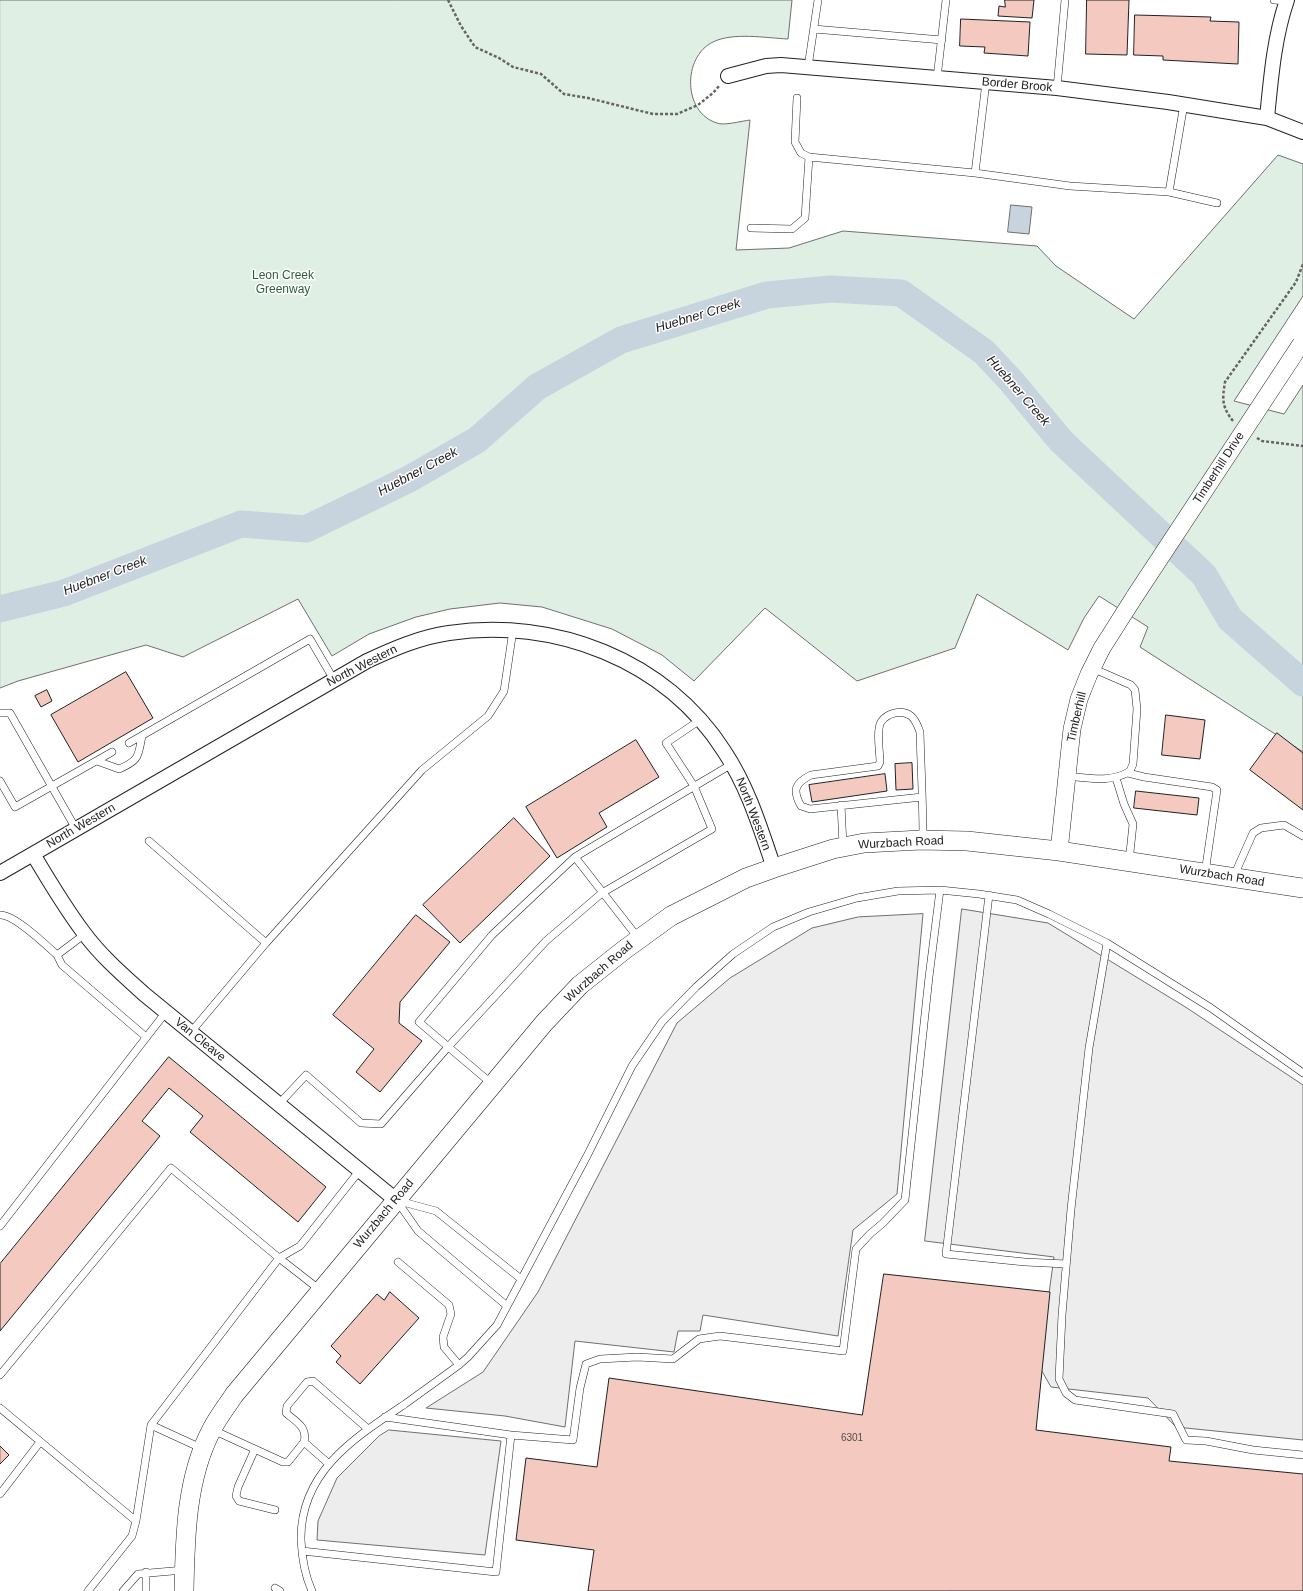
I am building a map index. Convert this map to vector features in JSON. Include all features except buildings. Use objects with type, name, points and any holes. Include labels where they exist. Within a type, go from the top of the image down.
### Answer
[{"type":"main road","name":"Wurzbach Road","points":[[184,1591],[187,1518],[199,1462],[212,1429],[234,1395],[544,1023],[580,986],[639,939],[671,916],[746,878],[774,868],[844,847],[864,843],[923,840],[967,841],[1059,851],[1303,888]]},
{"type":"street","points":[[1267,118],[1273,62],[1282,17],[1282,0]]},
{"type":"street","name":"Border Brook","points":[[728,76],[766,66],[781,65],[1057,88],[1184,104],[1267,118],[1303,132]]},
{"type":"street","name":"Timberhill Drive","points":[[1135,596],[1302,342]]},
{"type":"street","name":"Timberhill","points":[[1059,851],[1072,729],[1079,700],[1102,648],[1135,596]]},
{"type":"street","name":"North Western","points":[[0,873],[373,658],[392,649],[420,640],[448,633],[476,630],[513,630],[562,637],[590,645],[641,671],[665,687],[687,706],[724,750],[751,800],[774,868]]},
{"type":"street","name":"Van Cleave","points":[[33,854],[60,900],[85,934],[113,966],[166,1012],[396,1200]]},
{"type":"lane","points":[[808,67],[818,0]]},
{"type":"lane","points":[[937,78],[946,0]]},
{"type":"lane","points":[[1057,88],[1065,0]]},
{"type":"lane","points":[[814,31],[942,40]]},
{"type":"lane","points":[[975,173],[986,82]]},
{"type":"lane","points":[[797,98],[795,142],[801,153],[809,157],[975,173],[1070,186],[1169,192],[1217,203]]},
{"type":"lane","points":[[1169,192],[1184,104]]},
{"type":"lane","points":[[751,228],[792,229],[805,218],[809,157]]},
{"type":"lane","points":[[191,1032],[266,943],[422,770],[488,716],[504,692],[513,630]]},
{"type":"lane","points":[[129,743],[310,639],[334,680]]},
{"type":"lane","points":[[1067,776],[1093,779],[1116,778],[1130,771],[1133,764],[1137,709],[1135,690],[1131,685],[1092,668]]},
{"type":"lane","points":[[922,797],[810,809],[801,806],[795,796],[796,788],[802,780],[811,775],[878,766],[880,762],[878,733],[880,723],[890,714],[901,712],[911,716],[917,723],[920,732],[922,797],[923,840]]},
{"type":"lane","points":[[0,713],[10,713],[76,829]]},
{"type":"lane","points":[[279,1104],[306,1075],[361,1123],[382,1124],[448,1047],[546,941],[602,893],[712,829],[694,786],[666,742],[700,720]]},
{"type":"lane","points":[[97,761],[120,769],[130,765],[138,757],[142,736]]},
{"type":"lane","points":[[0,781],[15,807],[112,752]]},
{"type":"lane","points":[[492,1084],[419,1022],[492,936],[574,857],[732,764]]},
{"type":"lane","points":[[1128,772],[1144,777],[1212,787],[1217,790],[1205,874]]},
{"type":"lane","points":[[1116,778],[1124,804],[1133,824],[1128,862]]},
{"type":"lane","points":[[841,806],[844,847]]},
{"type":"lane","points":[[1237,869],[1253,833],[1261,828],[1284,825],[1303,836]]},
{"type":"lane","points":[[149,841],[266,943]]},
{"type":"lane","points":[[574,857],[639,939]]},
{"type":"lane","points":[[385,1417],[511,1435],[573,1440],[580,1388],[586,1364],[600,1359],[637,1356],[673,1359],[699,1340],[720,1336],[844,1351],[856,1249],[905,1200],[940,890]]},
{"type":"lane","points":[[312,1591],[306,1579],[302,1551],[303,1517],[308,1497],[318,1478],[348,1444],[429,1388],[468,1358],[496,1326],[587,1156],[632,1066],[662,1022],[696,987],[733,954],[773,927],[809,912],[857,898],[890,892],[940,890],[989,895],[1017,900],[1107,943],[1211,1008],[1303,1073]]},
{"type":"lane","points":[[989,895],[946,1254],[1025,1262],[1066,1264]]},
{"type":"lane","points":[[0,915],[5,915],[16,922],[57,955],[62,965],[146,1037]]},
{"type":"lane","points":[[57,955],[85,934]]},
{"type":"lane","points":[[1107,943],[1089,1048],[1066,1264],[1059,1379],[1066,1393],[1074,1400],[1173,1414],[1186,1440],[1206,1441],[1253,1450],[1303,1455]]},
{"type":"lane","points":[[0,1226],[166,1012]]},
{"type":"lane","points":[[0,1375],[171,1168],[279,1258],[320,1290]]},
{"type":"lane","points":[[88,1591],[132,1536],[136,1521],[151,1425],[279,1258],[300,1246],[360,1170]]},
{"type":"lane","points":[[396,1200],[436,1211],[521,1280]]},
{"type":"lane","points":[[396,1200],[418,1231],[507,1306]]},
{"type":"lane","points":[[398,1262],[449,1305],[451,1314],[443,1336],[444,1347],[459,1365]]},
{"type":"lane","points":[[212,1429],[283,1462],[288,1462],[304,1442],[306,1435],[304,1430],[286,1413],[286,1406],[307,1382],[313,1382],[368,1429]]},
{"type":"lane","points":[[0,1408],[136,1521]]},
{"type":"lane","points":[[151,1425],[204,1449]]},
{"type":"lane","points":[[302,1551],[496,1572],[511,1435]]},
{"type":"lane","points":[[0,1494],[40,1442]]},
{"type":"lane","points":[[304,1442],[329,1464]]},
{"type":"lane","points":[[255,1449],[238,1487],[236,1496],[239,1501],[275,1510]]},
{"type":"lane","points":[[123,1591],[138,1574],[146,1572],[184,1570]]},
{"type":"lane","points":[[146,1572],[146,1591]]},
{"type":"path","points":[[448,0],[461,26],[475,47],[499,58],[513,67],[541,74],[564,94],[588,98],[654,114],[676,114],[698,105],[713,93],[728,76]]},
{"type":"path","points":[[1238,425],[1225,411],[1223,398],[1225,382],[1296,282],[1303,264]]},
{"type":"path","points":[[1255,437],[1262,441],[1303,446]]},
{"type":"green space","name":"Leon Creek Greenway","points":[[0,0],[792,0],[788,39],[740,36],[721,39],[713,42],[703,49],[696,60],[692,72],[691,84],[693,97],[698,108],[706,117],[720,124],[750,120],[736,250],[789,248],[843,231],[1037,246],[1056,266],[1134,319],[1278,155],[1303,164],[1303,296],[1234,401],[1284,414],[1303,385],[1303,752],[1140,647],[1148,627],[1099,596],[1084,618],[1068,650],[977,594],[955,648],[857,681],[765,608],[694,681],[662,655],[612,629],[542,607],[500,603],[450,609],[416,617],[369,634],[332,656],[298,599],[183,657],[146,645],[18,681],[0,688]]},
{"type":"shaded area","points":[[1011,205],[1032,207],[1029,234],[1008,232]]},
{"type":"shaded area","points":[[962,909],[1048,923],[1187,1008],[1303,1085],[1303,1440],[1176,1427],[1148,1398],[1051,1387],[1039,1366],[1054,1257],[925,1241]]},
{"type":"shaded area","points":[[923,914],[897,1194],[853,1230],[838,1336],[703,1315],[700,1331],[678,1331],[674,1352],[575,1341],[565,1427],[505,1416],[426,1408],[483,1372],[538,1292],[677,1023],[730,978],[812,928],[858,917]]},
{"type":"shaded area","points":[[389,1430],[501,1441],[485,1555],[317,1540],[318,1521],[337,1478],[379,1436]]},
{"type":"waterway","name":"Huebner Creek","points":[[0,609],[64,593],[241,524],[306,529],[409,479],[477,440],[537,387],[621,340],[767,295],[831,289],[901,293],[984,352],[1012,382],[1061,441],[1204,575],[1230,619],[1303,683]]}]
